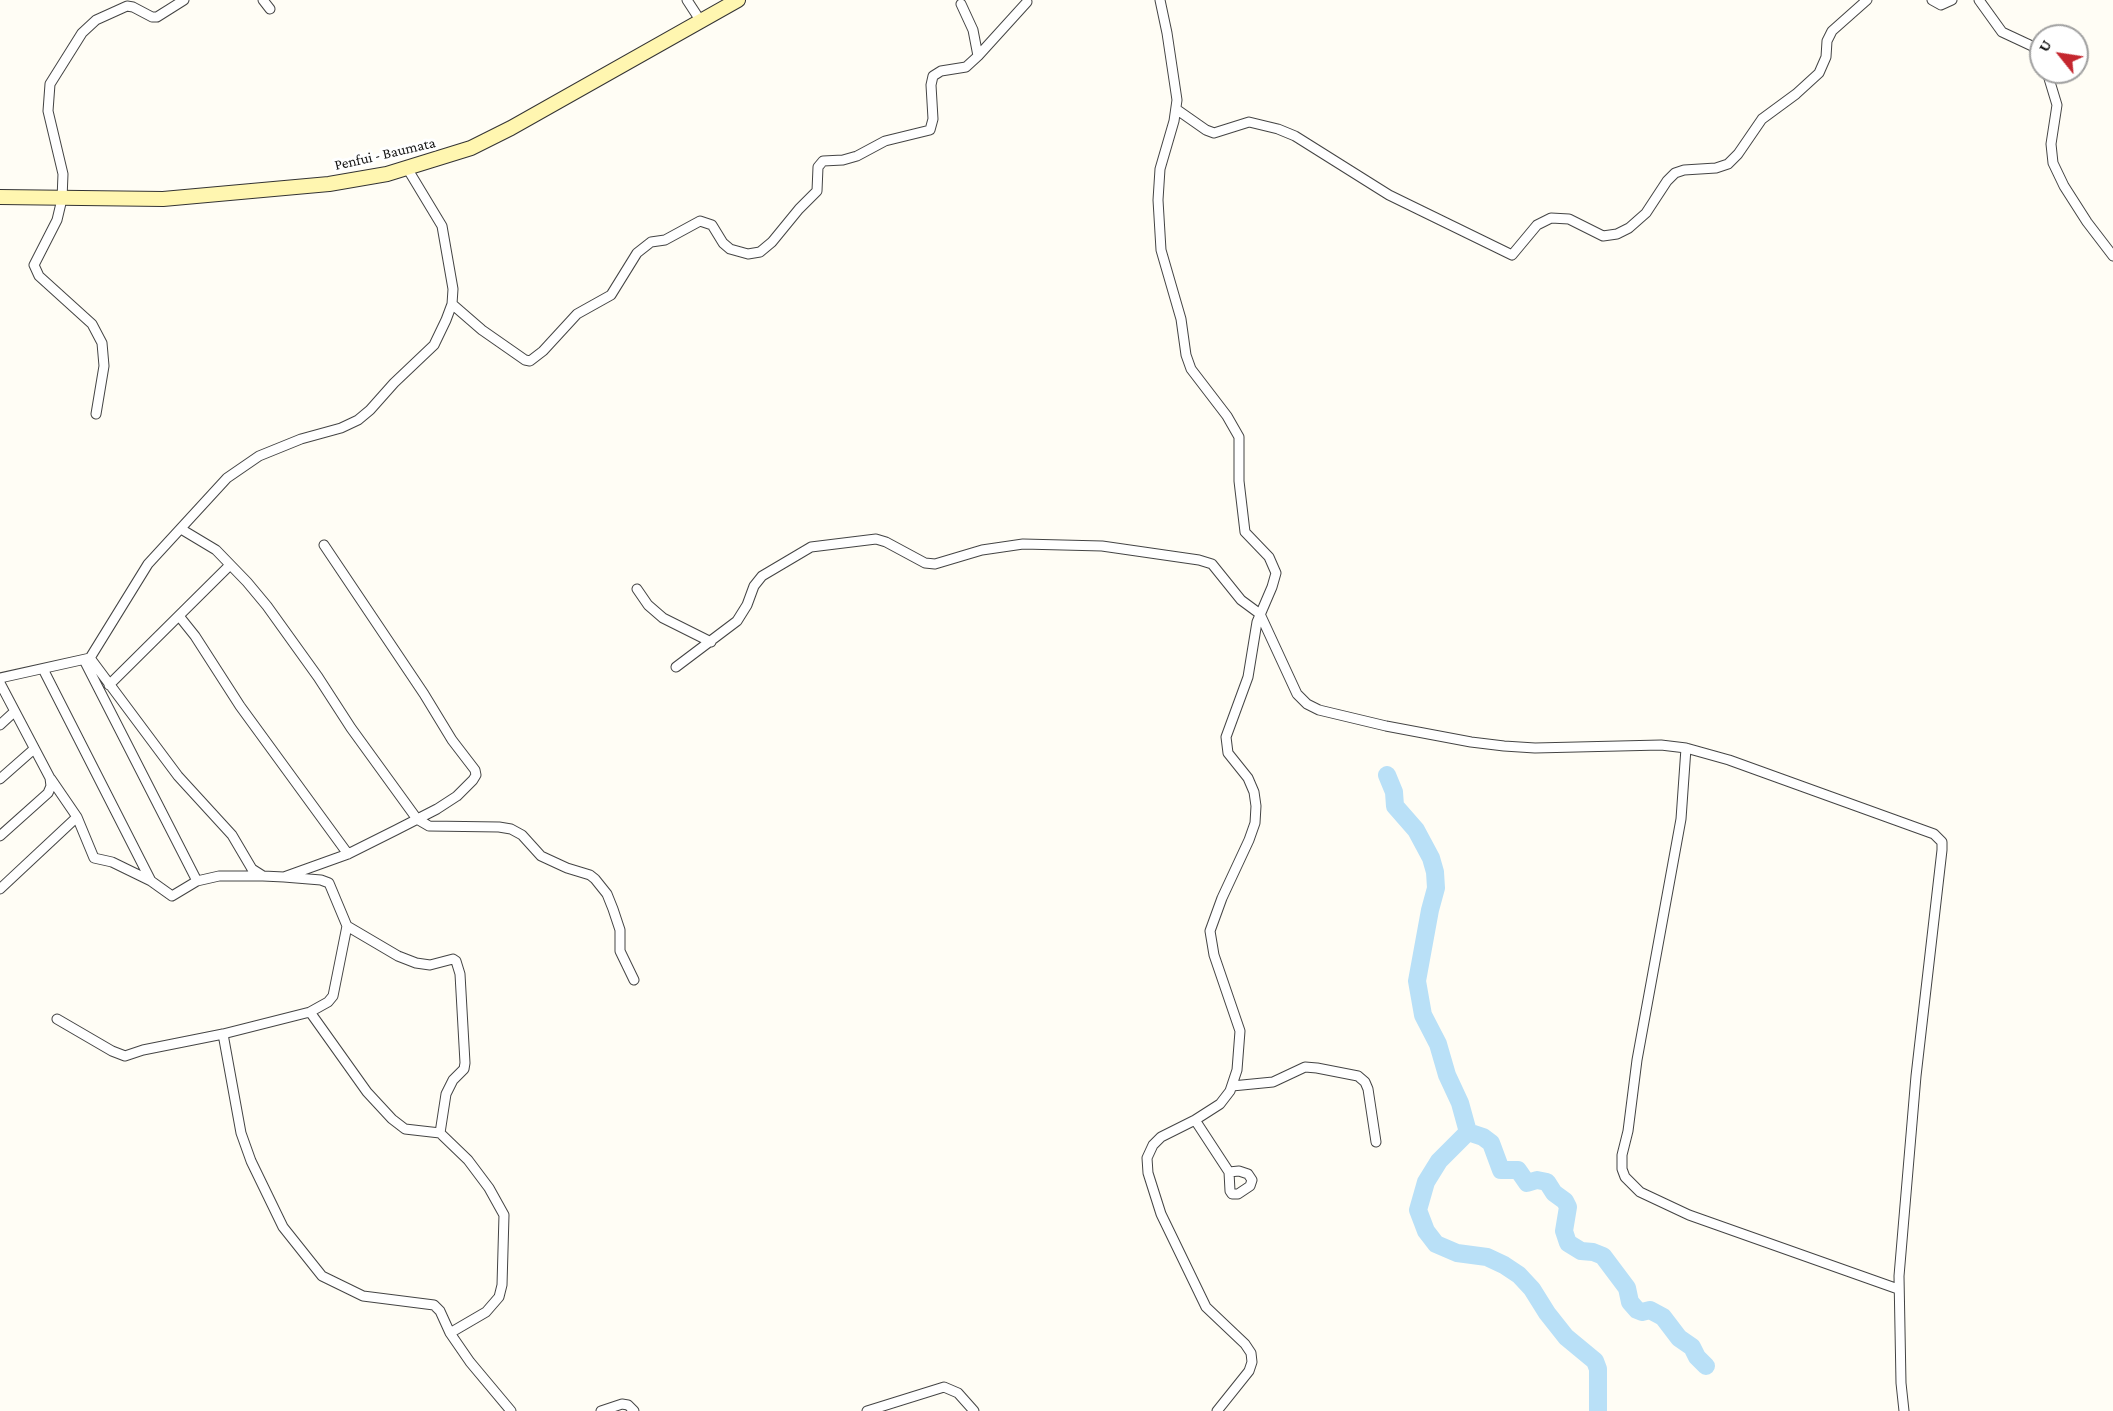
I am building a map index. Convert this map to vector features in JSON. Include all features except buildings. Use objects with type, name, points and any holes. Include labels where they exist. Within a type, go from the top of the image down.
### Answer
[{"type":"street","points":[[96,414],[104,366],[102,343],[92,324],[45,282],[35,270],[34,265],[57,220],[62,199],[63,174],[48,111],[50,84],[82,33],[96,20],[132,4],[146,15],[157,17],[184,0]]},
{"type":"street","points":[[262,0],[270,9]]},
{"type":"street","points":[[687,0],[700,21]]},
{"type":"street","name":"Penfui - Baumata","points":[[0,197],[163,199],[329,184],[407,168],[471,148],[512,128],[738,0]]},
{"type":"street","points":[[1160,0],[1171,59],[1176,109],[1160,169],[1158,200],[1161,250],[1181,319],[1188,362],[1200,383],[1231,422],[1239,437],[1240,493],[1245,532],[1275,567],[1275,579],[1256,628],[1248,677],[1229,726],[1226,744],[1228,753],[1248,778],[1254,792],[1257,806],[1255,823],[1210,931],[1214,955],[1240,1030],[1239,1058],[1232,1086],[1220,1104],[1157,1141],[1149,1152],[1147,1164],[1161,1214],[1206,1307],[1245,1344],[1251,1353],[1252,1362],[1249,1371],[1217,1411]]},
{"type":"street","points":[[1176,109],[1206,130],[1214,132],[1249,122],[1295,136],[1389,195],[1512,255],[1537,225],[1551,218],[1569,219],[1605,237],[1617,234],[1629,228],[1646,213],[1675,173],[1684,170],[1716,168],[1728,164],[1738,154],[1762,119],[1796,94],[1819,73],[1826,57],[1827,40],[1832,31],[1868,0]]},
{"type":"street","points":[[1932,0],[1940,4],[1952,0]]},
{"type":"street","points":[[1979,0],[2001,31],[2029,45]]},
{"type":"street","points":[[452,304],[464,316],[528,361],[554,340],[577,314],[611,295],[637,253],[651,242],[665,240],[700,221],[712,225],[723,243],[730,249],[748,254],[760,252],[772,242],[817,191],[818,167],[823,160],[843,160],[857,156],[885,141],[930,130],[933,119],[931,85],[933,76],[941,71],[966,68],[1028,2]]},
{"type":"street","points":[[961,4],[973,30],[978,56]]},
{"type":"street","points":[[2051,84],[2057,105],[2051,144],[2056,170],[2087,222],[2113,256]]},
{"type":"street","points":[[0,678],[87,659],[148,564],[227,478],[259,456],[301,439],[351,424],[370,410],[394,382],[434,345],[452,304],[453,289],[442,226],[407,168]]},
{"type":"street","points":[[181,529],[216,550],[267,606],[417,819],[429,826],[511,829],[522,835],[541,856],[590,875],[602,886],[618,923],[620,951],[634,980]]},
{"type":"street","points":[[676,667],[731,627],[742,615],[757,581],[765,573],[811,547],[872,539],[886,542],[931,564],[982,550],[1023,544],[1102,546],[1198,560],[1215,567],[1241,600],[1260,614],[1297,694],[1308,705],[1318,710],[1397,728],[1504,746],[1686,748],[1729,760],[1938,836],[1942,842],[1934,932],[1916,1076],[1898,1288],[1901,1383],[1905,1411]]},
{"type":"street","points":[[284,877],[348,854],[437,809],[457,796],[473,780],[475,770],[452,740],[424,694],[324,545]]},
{"type":"street","points":[[109,685],[230,565]]},
{"type":"street","points":[[637,589],[648,605],[663,618],[711,642]]},
{"type":"street","points":[[179,616],[195,636],[240,706],[348,854]]},
{"type":"street","points":[[87,659],[178,776],[232,836],[252,869],[263,876]]},
{"type":"street","points":[[87,659],[197,881]]},
{"type":"street","points":[[43,669],[151,881]]},
{"type":"street","points":[[0,683],[50,778],[77,817],[94,858],[112,862],[151,881],[172,896],[197,881],[219,876],[321,880],[329,883],[347,926],[333,996],[328,1002],[310,1012],[125,1056],[112,1051],[57,1019]]},
{"type":"street","points":[[0,725],[14,712]]},
{"type":"street","points":[[0,779],[34,748]]},
{"type":"street","points":[[1686,748],[1681,819],[1622,1155],[1621,1163],[1625,1177],[1641,1192],[1689,1215],[1898,1288]]},
{"type":"street","points":[[0,836],[48,793],[51,786],[50,778]]},
{"type":"street","points":[[0,889],[77,817]]},
{"type":"street","points":[[347,926],[382,947],[416,963],[430,965],[453,959],[457,963],[460,974],[465,1063],[464,1069],[453,1080],[446,1094],[440,1133]]},
{"type":"street","points":[[310,1012],[367,1092],[392,1119],[405,1129],[440,1133],[468,1160],[494,1195],[504,1215],[502,1285],[499,1297],[486,1312],[450,1333]]},
{"type":"street","points":[[223,1034],[241,1133],[251,1161],[283,1227],[322,1275],[363,1296],[434,1305],[440,1311],[450,1333],[470,1362],[511,1411]]},
{"type":"street","points":[[1232,1086],[1272,1082],[1305,1067],[1358,1076],[1365,1082],[1368,1089],[1376,1142]]},
{"type":"street","points":[[1195,1120],[1228,1172]]},
{"type":"street","points":[[867,1411],[944,1387],[958,1393],[974,1411]]},
{"type":"street","points":[[601,1411],[622,1404],[628,1405],[634,1411]]},
{"type":"waterway","points":[[1387,775],[1394,792],[1395,806],[1416,830],[1431,858],[1435,872],[1436,888],[1417,981],[1423,1015],[1438,1044],[1468,1132],[1439,1161],[1426,1182],[1418,1210],[1426,1231],[1436,1244],[1457,1253],[1487,1257],[1519,1275],[1532,1289],[1566,1337],[1595,1361],[1598,1369],[1598,1411]]},
{"type":"waterway","points":[[1468,1132],[1483,1137],[1491,1143],[1501,1170],[1518,1170],[1527,1183],[1537,1180],[1547,1182],[1568,1207],[1564,1231],[1568,1243],[1581,1251],[1603,1256],[1627,1288],[1630,1302],[1637,1310],[1642,1312],[1650,1310],[1663,1317],[1679,1338],[1692,1347],[1697,1357],[1706,1366]]}]
